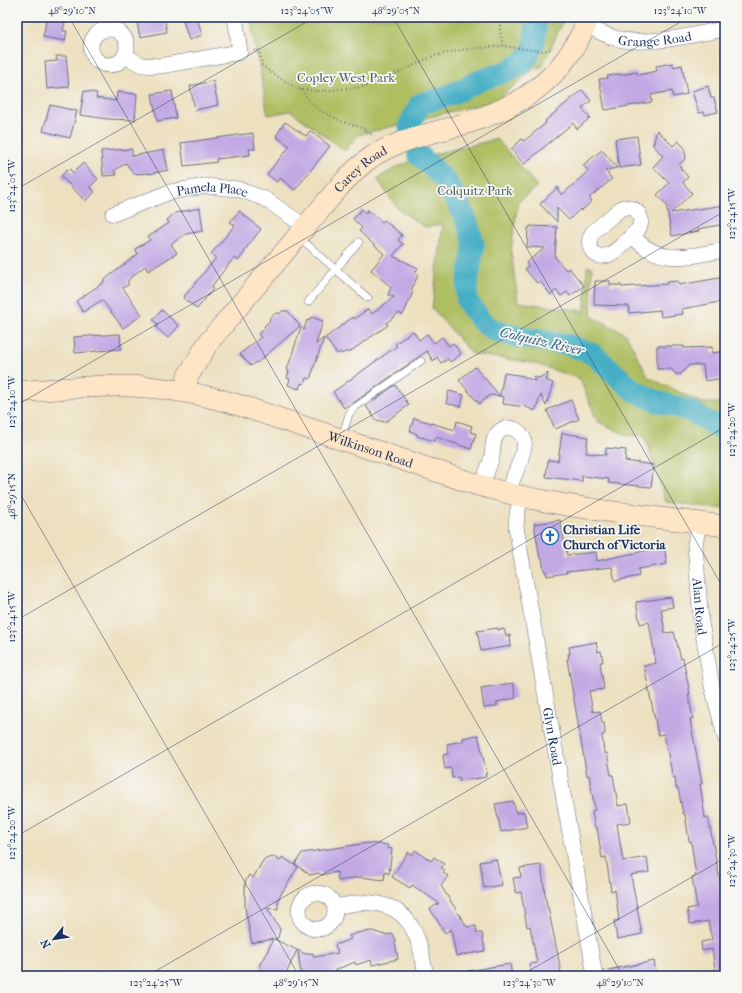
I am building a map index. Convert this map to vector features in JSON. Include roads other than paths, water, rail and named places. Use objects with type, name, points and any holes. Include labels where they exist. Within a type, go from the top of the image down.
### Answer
[{"type":"main road","name":"Carey Road","points":[[184,391],[188,376],[208,343],[352,172],[370,158],[401,142],[490,116],[530,95],[544,84],[568,56],[588,21]]},
{"type":"main road","name":"Wilkinson Road","points":[[17,392],[115,386],[150,387],[184,391],[213,397],[481,486],[514,495],[580,508],[725,526]]},
{"type":"street","points":[[125,56],[142,65],[160,66],[240,52],[234,17]]},
{"type":"street","name":"Grange Road","points":[[588,21],[608,36],[636,42],[725,29]]},
{"type":"street","name":"Pamela Place","points":[[113,214],[170,192],[205,186],[238,189],[265,199],[302,232]]},
{"type":"street","points":[[632,235],[639,242],[661,256],[674,257],[725,250]]},
{"type":"street","name":"Glyn Road","points":[[481,486],[492,457],[495,438],[498,433],[502,429],[508,428],[514,428],[519,431],[523,436],[524,447],[514,495],[517,514],[516,526],[595,976]]},
{"type":"street","name":"Alan Road","points":[[699,522],[696,545],[701,622],[712,686],[725,737]]},
{"type":"street","points":[[335,907],[372,903],[390,907],[402,915],[414,929],[421,947],[426,976]]},
{"type":"lane","points":[[302,232],[335,270],[368,298]]},
{"type":"lane","points":[[308,302],[360,242]]},
{"type":"lane","points":[[341,439],[349,414],[354,408],[421,361]]},
{"type":"waterway","name":"Colquitz River","points":[[534,44],[537,17]]},
{"type":"waterway","name":"Colquitz River","points":[[409,126],[420,104],[450,95],[481,80],[508,71],[521,64],[529,55]]},
{"type":"waterway","name":"Colquitz River","points":[[418,154],[446,181],[466,219],[474,244],[467,286],[467,301],[482,322],[495,331],[520,337],[569,345],[593,354],[633,390],[656,401],[690,411],[725,431]]},
{"type":"place","name":"Christian Life Church of Victoria","points":[[550,536]]},
{"type":"park label","name":"Copley West Park","points":[[346,77]]},
{"type":"park label","name":"Colquitz Park","points":[[475,190]]}]
